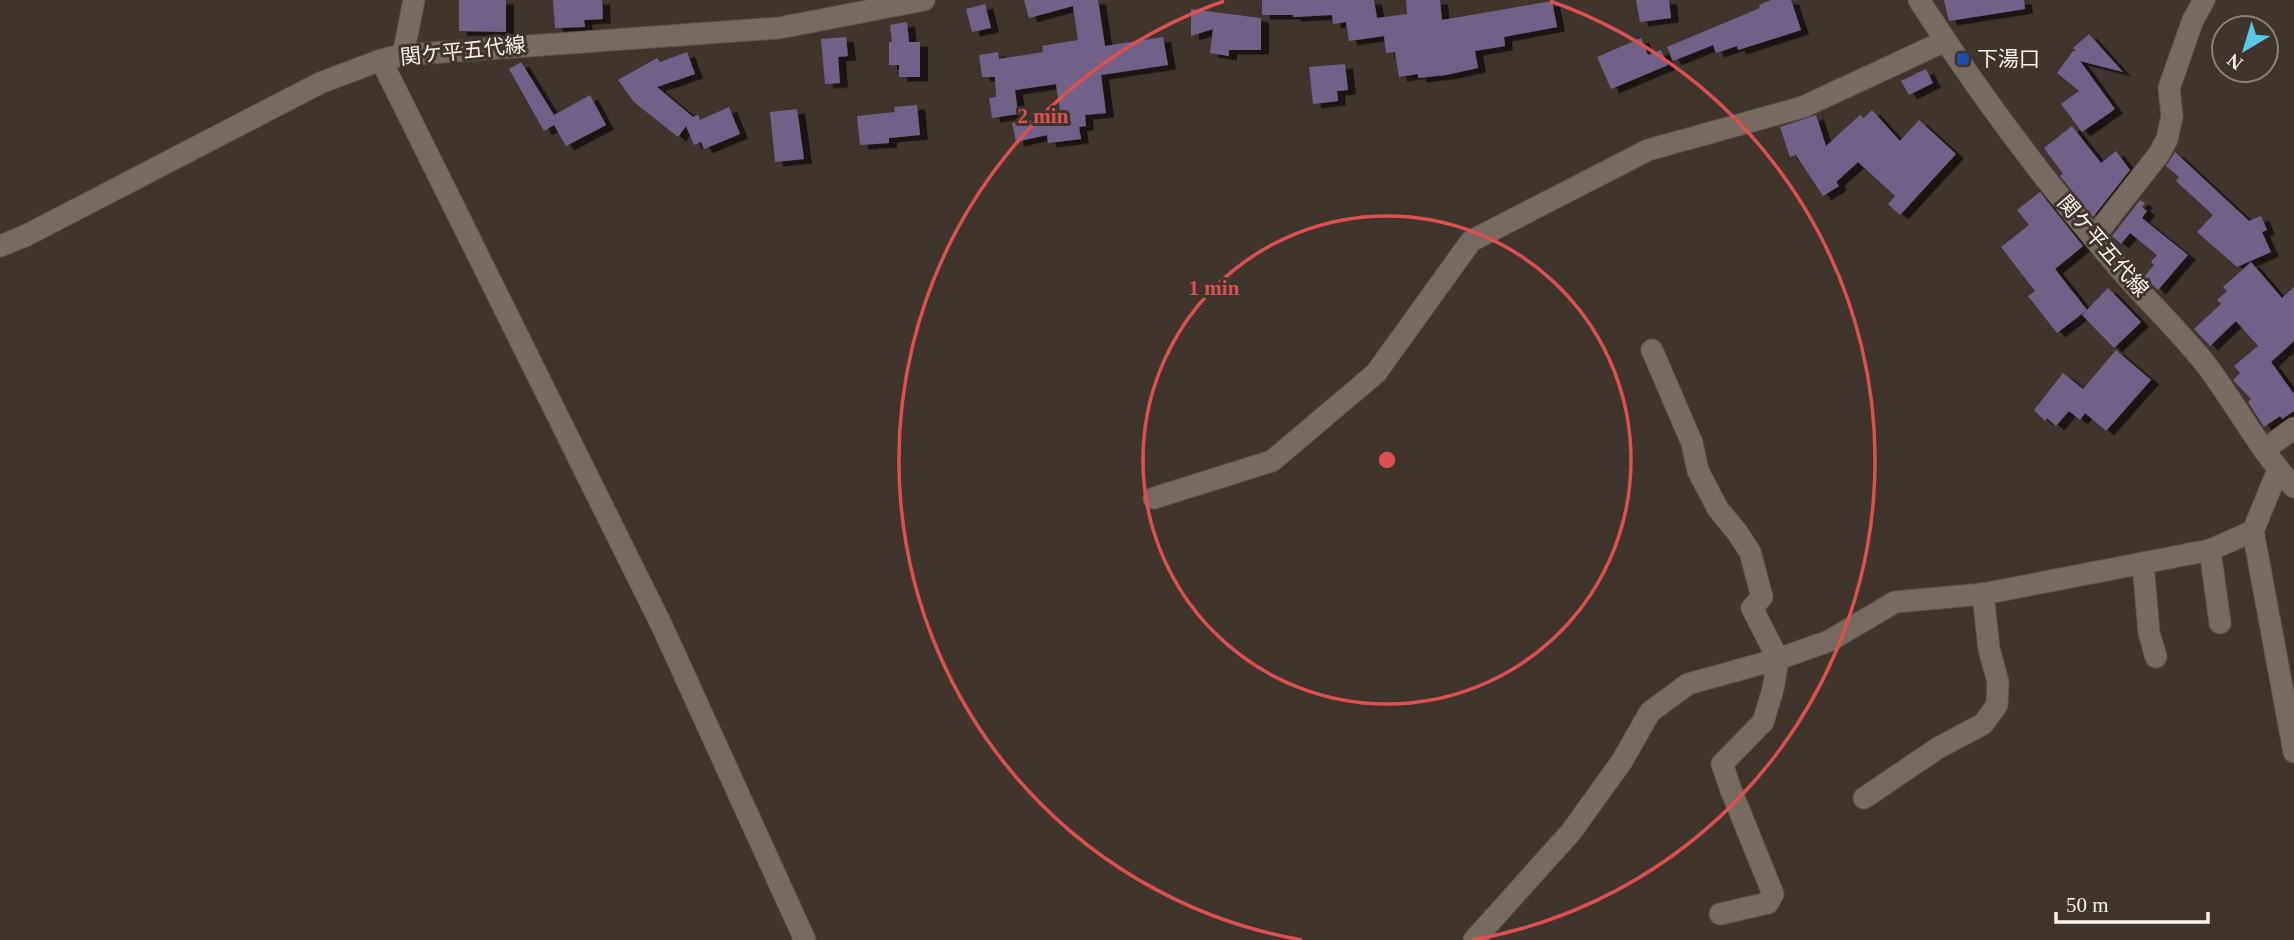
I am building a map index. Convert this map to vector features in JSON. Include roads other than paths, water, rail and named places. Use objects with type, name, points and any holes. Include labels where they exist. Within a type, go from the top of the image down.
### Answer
[{"type":"street","points":[[403,55],[414,0]]},
{"type":"street","name":"関ケ平五代線","points":[[0,246],[37,230],[320,83],[382,60],[403,55],[779,28],[924,0]]},
{"type":"street","name":"関ケ平五代線","points":[[1919,0],[1945,41],[2043,178],[2207,367],[2278,470],[2294,487]]},
{"type":"street","points":[[2094,237],[2159,154],[2167,139],[2172,116],[2169,88],[2193,20],[2204,0]]},
{"type":"street","points":[[1154,498],[1272,461],[1376,373],[1471,241],[1648,150],[1803,107],[1945,41]]},
{"type":"street","points":[[382,60],[662,625],[804,940]]},
{"type":"street","points":[[1652,350],[1692,443],[1698,471],[1718,509],[1750,552],[1762,597],[1752,608],[1777,659],[1773,689],[1763,722],[1722,764],[1773,894],[1768,904],[1720,914]]},
{"type":"street","points":[[2264,450],[2294,428]]},
{"type":"street","points":[[2278,470],[2253,531],[2294,752]]},
{"type":"street","points":[[1474,940],[1572,832],[1622,761],[1650,712],[1688,684],[1829,641],[1895,602],[1983,594],[2210,550],[2253,531]]},
{"type":"street","points":[[2210,550],[2220,623]]},
{"type":"street","points":[[2143,562],[2149,633],[2156,657]]},
{"type":"street","points":[[1864,798],[1938,748],[1983,724],[1997,705],[1998,682],[1989,649],[1983,594]]},
{"type":"place","name":"下湯口","points":[[1963,59]]}]
